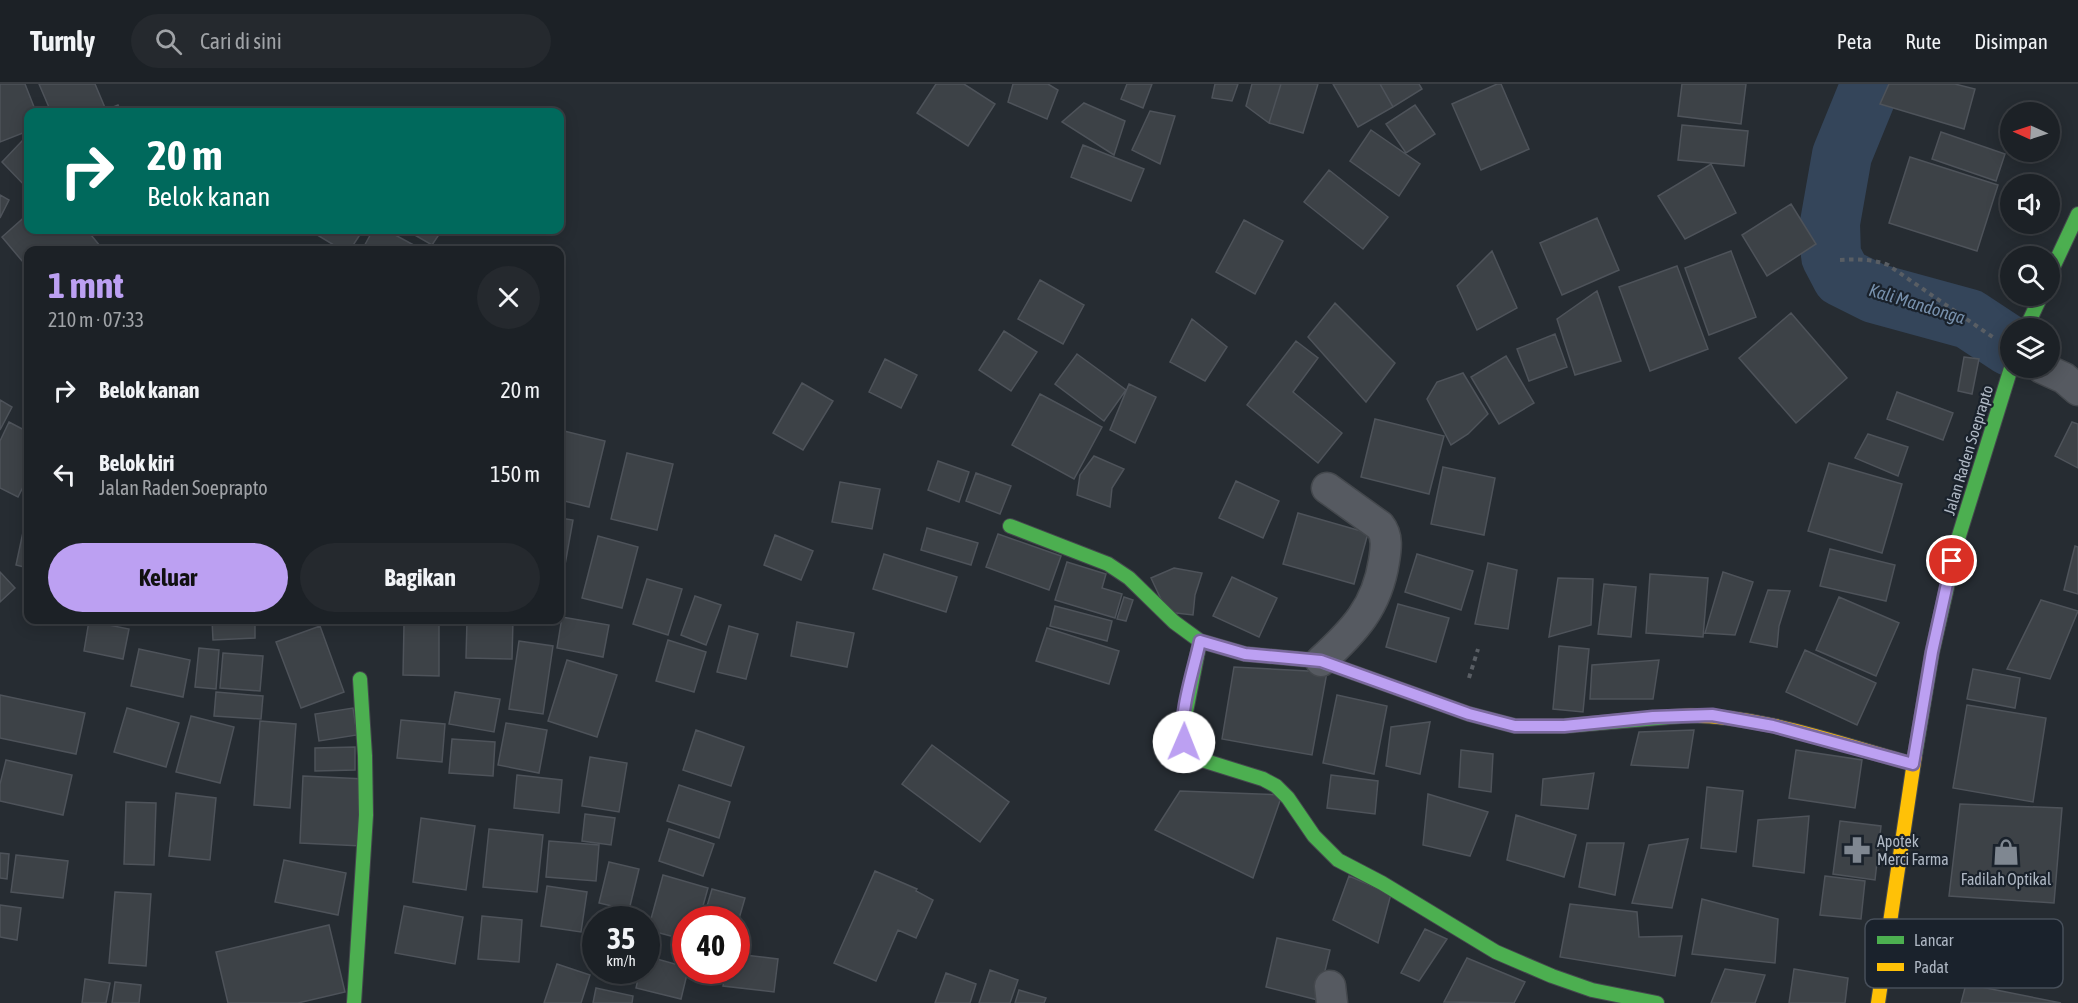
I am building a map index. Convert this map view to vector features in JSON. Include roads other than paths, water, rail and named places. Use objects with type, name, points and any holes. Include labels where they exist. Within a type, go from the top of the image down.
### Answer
[{"type":"main road","points":[[2060,252],[2078,214]]},
{"type":"main road","name":"Jalan Raden Soeprapto","points":[[1890,919],[1932,652],[1958,539],[2008,378]]},
{"type":"main road","points":[[1010,526],[1108,564],[1129,578],[1174,622],[1200,641],[1245,654],[1321,661],[1469,714],[1515,726],[1564,726],[1653,717],[1712,715],[1773,726],[1913,764]]},
{"type":"main road","points":[[1200,641],[1182,732],[1184,742],[1190,752],[1199,759],[1263,779],[1276,786],[1288,798],[1314,836],[1333,856],[1496,952],[1592,990],[1657,1003]]},
{"type":"main road","points":[[354,1003],[366,792],[365,738],[360,679]]},
{"type":"main road","name":"Jalan Raden Soeprapto","points":[[1878,1003],[1880,988]]},
{"type":"street","points":[[2060,376],[2078,390]]},
{"type":"street","points":[[1321,661],[1347,638],[1365,616],[1381,583],[1385,553],[1384,531],[1380,526],[1326,488]]},
{"type":"waterway","name":"Kali Mandonga","points":[[1871,84],[1842,155],[1830,223],[1831,256],[1842,277],[1874,293],[1969,319],[2000,339]]},
{"type":"place","name":"Apotek Merci Farma","points":[[1857,850]]},
{"type":"place","name":"Fadilah Optikal","points":[[2006,852]]}]
